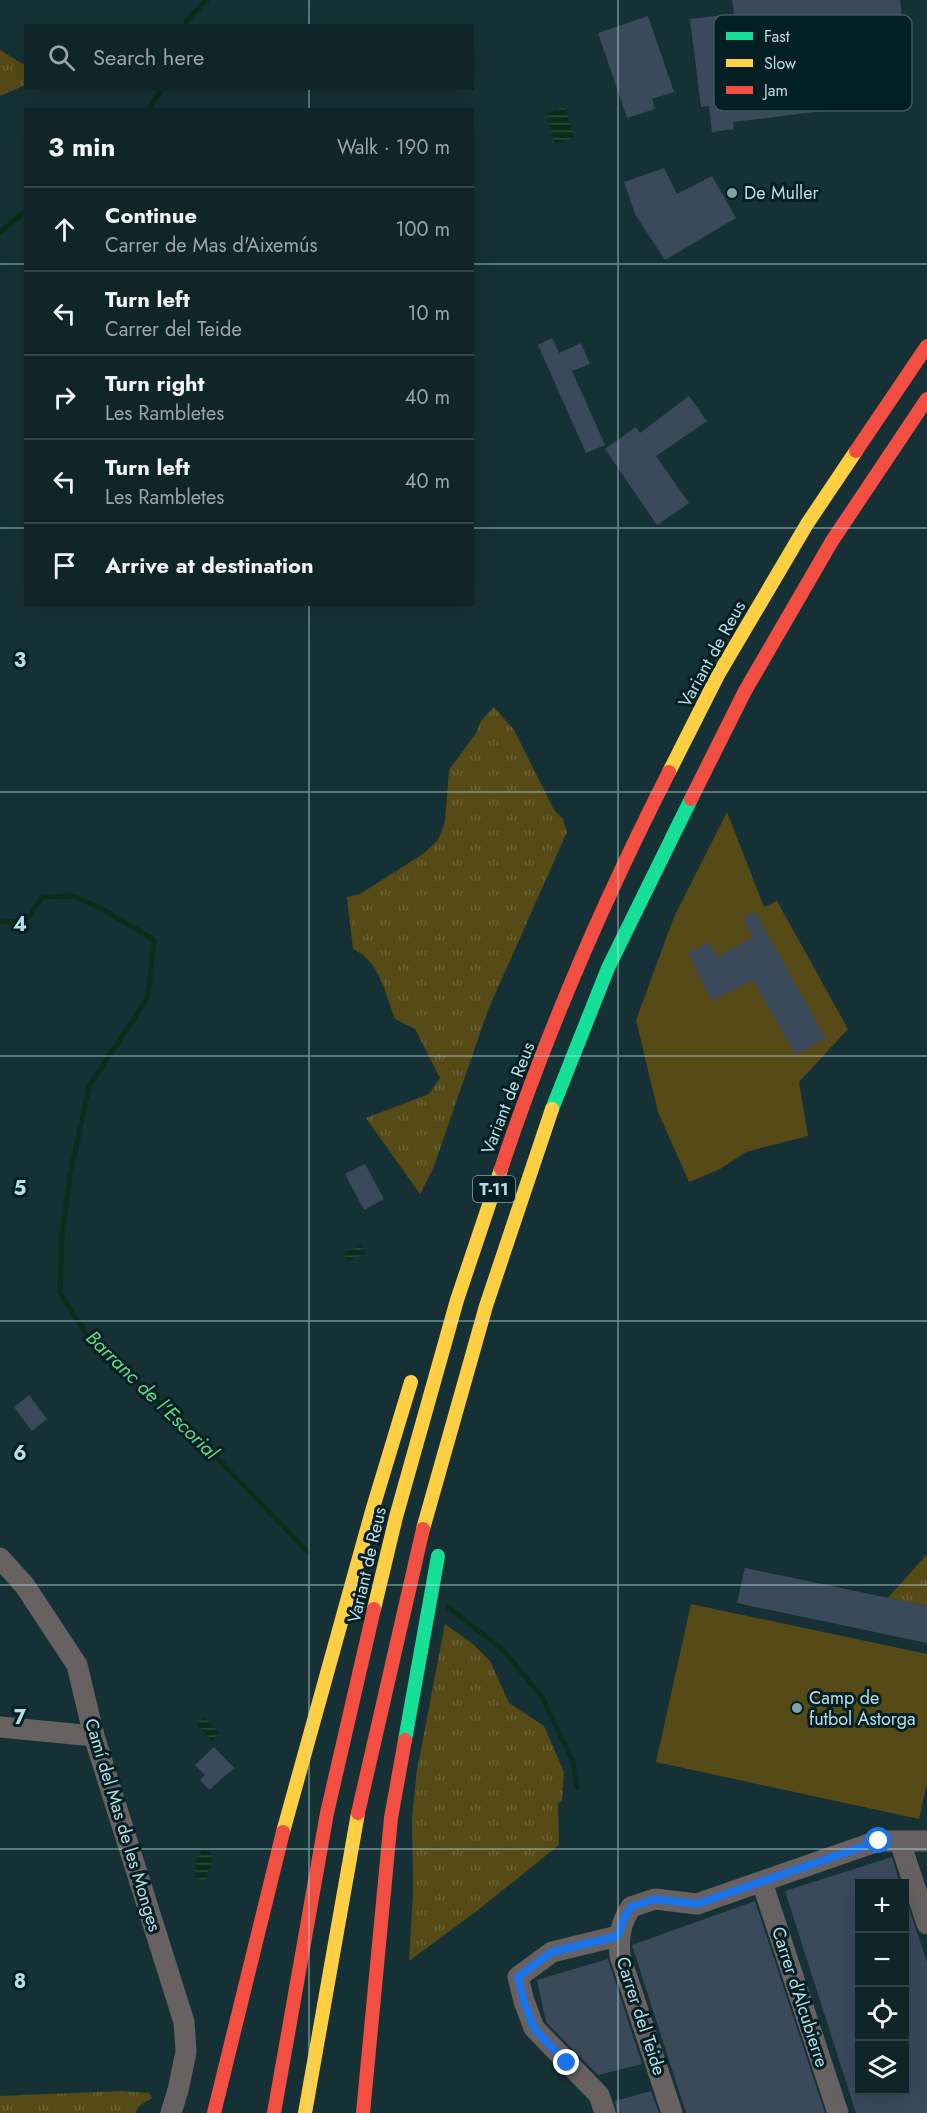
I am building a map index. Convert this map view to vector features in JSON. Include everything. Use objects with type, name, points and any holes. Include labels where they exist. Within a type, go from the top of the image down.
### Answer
[{"type":"highway","name":"Variant de Reus","points":[[274,2113],[327,1813],[396,1517],[457,1300],[515,1126],[580,961],[640,829],[718,675],[807,524],[927,346]]},
{"type":"highway","name":"T-11","points":[[305,2113],[358,1815],[424,1524],[486,1306],[542,1134],[608,968],[745,691],[832,541],[927,399]]},
{"type":"highway","points":[[534,1206],[608,968]]},
{"type":"highway","points":[[479,1192],[500,1170]]},
{"type":"highway","points":[[214,2113],[289,1810],[369,1522],[416,1364]]},
{"type":"highway","points":[[363,2113],[391,1818],[441,1540]]},
{"type":"street","name":"Camí del Mas de les Monges","points":[[0,1558],[25,1586],[77,1665],[94,1736],[184,2022],[186,2052],[171,2113]]},
{"type":"street","points":[[0,1727],[94,1736]]},
{"type":"street","points":[[605,2113],[599,2095],[534,2028],[518,1977],[552,1952],[621,1927],[631,1907],[655,1899],[697,1904],[879,1841],[927,1841]]},
{"type":"street","points":[[900,1842],[927,1924]]},
{"type":"street","name":"Carrer d'Alcubierre","points":[[762,1882],[838,2113]]},
{"type":"street","name":"Carrer del Teide","points":[[621,1927],[620,1956],[672,2113]]},
{"type":"green space","points":[[0,50],[24,65],[24,85],[0,96]]},
{"type":"green space","points":[[494,707],[514,730],[554,810],[563,819],[567,832],[488,1010],[433,1169],[420,1194],[366,1118],[429,1094],[440,1078],[415,1029],[395,1019],[380,979],[370,961],[353,949],[347,897],[360,894],[423,854],[438,840],[445,822],[449,770],[476,733],[481,721]]},
{"type":"green space","points":[[727,812],[764,907],[777,901],[848,1029],[799,1082],[808,1136],[746,1152],[720,1169],[689,1182],[658,1112],[636,1020],[674,917]]},
{"type":"green space","points":[[927,1554],[927,1606],[888,1598]]},
{"type":"green space","name":"Camp de futbol Astorga","points":[[691,1604],[927,1654],[927,1783],[919,1819],[656,1762]]},
{"type":"green space","points":[[445,1624],[474,1645],[490,1661],[509,1703],[544,1726],[564,1772],[562,1801],[558,1803],[559,1845],[478,1910],[409,1961],[413,1894],[412,1817],[417,1770]]},
{"type":"green space","points":[[122,2091],[149,2093],[152,2098],[139,2106],[135,2113],[0,2113],[0,2096]]},
{"type":"shaded area","points":[[565,107],[574,137],[555,144],[546,113]]},
{"type":"shaded area","points":[[361,1245],[365,1254],[347,1261],[344,1253]]},
{"type":"shaded area","points":[[204,1717],[219,1733],[212,1741],[196,1724]]},
{"type":"shaded area","points":[[203,1849],[210,1852],[212,1859],[208,1877],[204,1881],[196,1878],[195,1871],[197,1859]]},
{"type":"building","points":[[732,0],[900,0],[902,15],[725,15],[734,14]]},
{"type":"building","points":[[648,16],[674,92],[652,99],[655,109],[627,118],[598,33]]},
{"type":"building","points":[[714,16],[714,111],[822,111],[733,122],[734,129],[712,132],[709,106],[701,107],[690,19]]},
{"type":"building","points":[[664,168],[677,194],[712,176],[736,218],[665,260],[635,214],[624,182]]},
{"type":"building","points":[[552,338],[559,353],[581,343],[590,364],[572,371],[605,445],[586,453],[538,345]]},
{"type":"building","points":[[689,396],[707,421],[656,456],[689,503],[657,525],[605,449],[636,427],[640,433]]},
{"type":"building","points":[[755,912],[826,1038],[796,1055],[753,980],[712,1001],[688,953],[709,942],[717,957],[753,937],[743,918]]},
{"type":"building","points":[[365,1164],[384,1199],[364,1210],[345,1174]]},
{"type":"building","points":[[29,1395],[47,1419],[32,1431],[14,1407]]},
{"type":"building","points":[[745,1568],[927,1606],[927,1643],[737,1603]]},
{"type":"building","points":[[214,1747],[234,1768],[209,1790],[200,1780],[205,1775],[195,1765]]},
{"type":"building","points":[[892,1857],[899,1879],[855,1879],[855,2095],[909,2095],[909,1909],[927,1962],[927,2113],[856,2113],[785,1891]]},
{"type":"building","points":[[755,1901],[825,2113],[686,2113],[632,1945]]},
{"type":"building","points":[[608,1959],[642,2064],[598,2075],[546,2022],[537,1980]]},
{"type":"building","points":[[651,2091],[659,2113],[617,2113],[615,2101]]},
{"type":"waterway","points":[[186,24],[207,0]]},
{"type":"waterway","points":[[149,108],[162,90]]},
{"type":"waterway","points":[[0,232],[24,213]]},
{"type":"waterway","name":"Barranc de l'Escorial","points":[[0,922],[25,921],[43,897],[74,896],[106,911],[154,940],[148,997],[89,1086],[70,1176],[62,1236],[60,1293],[91,1341],[193,1433],[308,1552]]},
{"type":"waterway","name":"Barranc de l'Escorial","points":[[448,1607],[503,1650],[542,1697],[573,1761],[577,1787]]},
{"type":"traffic: fast","points":[[552,1109],[608,968],[691,799]]},
{"type":"traffic: fast","points":[[405,1740],[438,1556]]},
{"type":"traffic: slow","points":[[669,772],[718,675],[807,524],[856,451]]},
{"type":"traffic: slow","points":[[423,1529],[486,1306],[552,1109]]},
{"type":"traffic: slow","points":[[374,1609],[396,1517],[457,1300],[501,1169]]},
{"type":"traffic: slow","points":[[283,1832],[372,1511],[411,1382]]},
{"type":"traffic: slow","points":[[305,2113],[358,1813]]},
{"type":"traffic: jam","points":[[856,451],[927,346]]},
{"type":"traffic: jam","points":[[691,799],[745,691],[832,541],[927,399]]},
{"type":"traffic: jam","points":[[501,1169],[557,1017],[599,918],[669,772]]},
{"type":"traffic: jam","points":[[358,1813],[423,1529]]},
{"type":"traffic: jam","points":[[274,2113],[327,1813],[374,1609]]},
{"type":"traffic: jam","points":[[363,2113],[391,1818],[405,1740]]},
{"type":"traffic: jam","points":[[214,2113],[283,1832]]},
{"type":"place","name":"De Muller","points":[[732,193]]},
{"type":"place","name":"Camp de futbol Astorga","points":[[797,1708]]},
{"type":"route","points":[[567,2063],[534,2028],[518,1977],[552,1952],[618,1936],[624,1918],[631,1907],[655,1899],[697,1904],[879,1841]]}]
